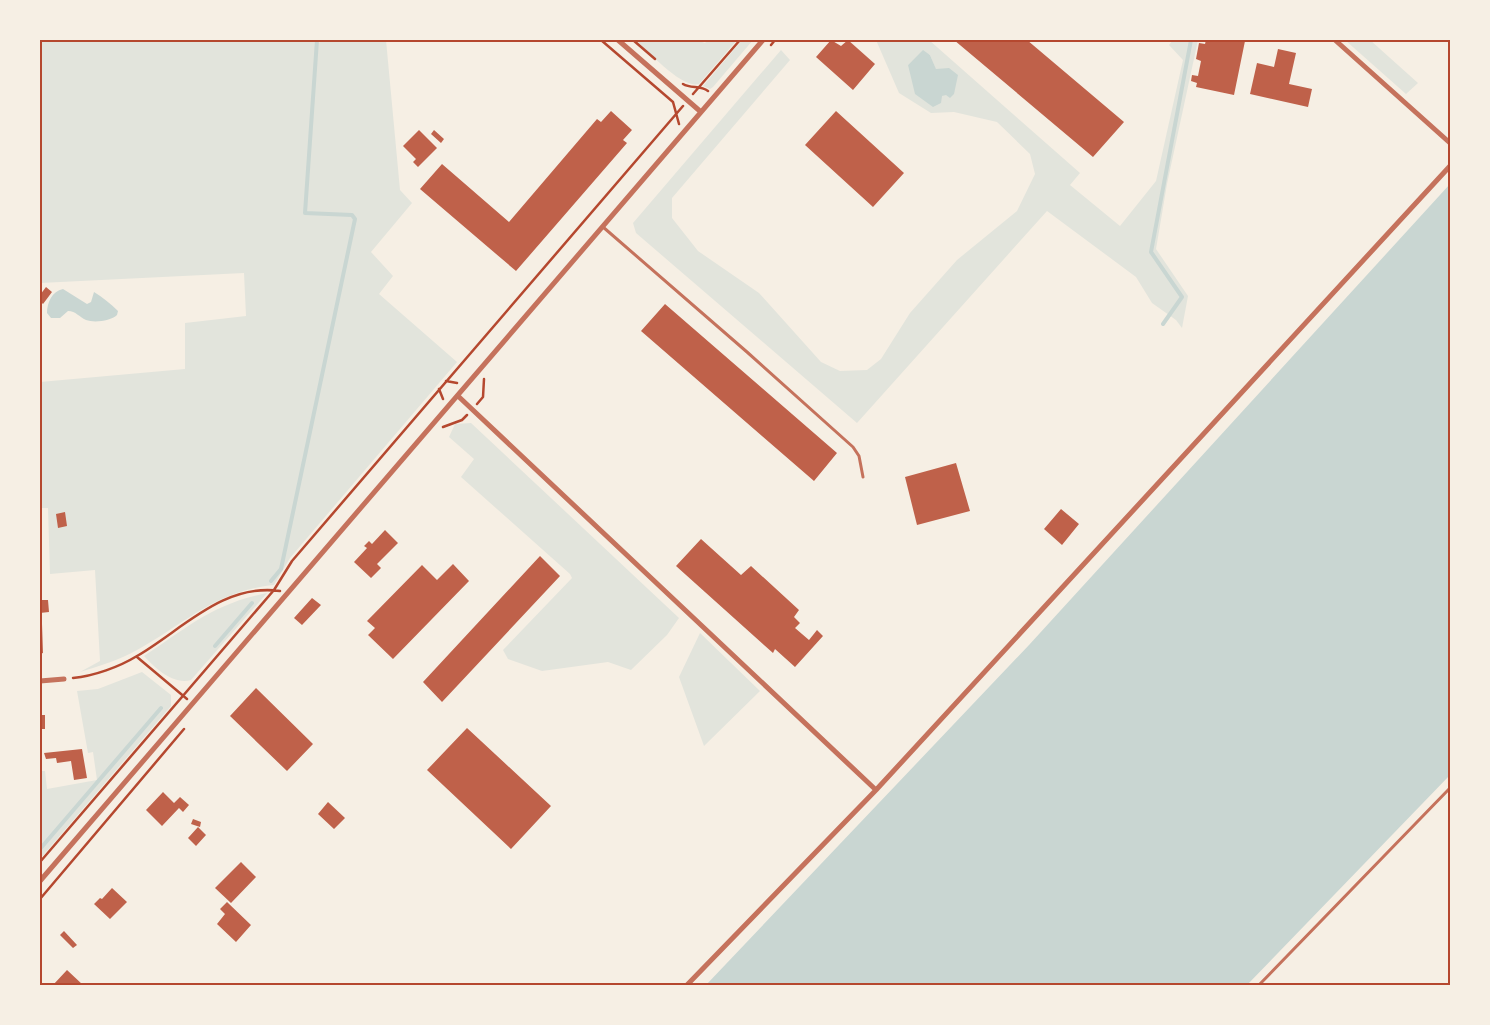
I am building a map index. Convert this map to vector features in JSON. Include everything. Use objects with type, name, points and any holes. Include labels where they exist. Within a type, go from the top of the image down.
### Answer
[{"type":"street","points":[[618,40],[701,112]]},
{"type":"street","points":[[40,881],[763,40]]},
{"type":"street","points":[[1335,40],[1450,142]]},
{"type":"street","points":[[687,985],[876,790],[1450,166]]},
{"type":"street","points":[[458,396],[876,790]]},
{"type":"street","points":[[40,681],[64,679]]},
{"type":"lane","points":[[603,227],[747,352],[853,448],[858,456],[863,477]]},
{"type":"lane","points":[[1259,985],[1450,788]]},
{"type":"path","points":[[601,40],[673,102],[680,126]]},
{"type":"path","points":[[634,40],[661,64]]},
{"type":"path","points":[[693,94],[740,40]]},
{"type":"path","points":[[681,82],[688,87],[699,87],[709,92]]},
{"type":"path","points":[[40,862],[274,590],[292,561],[681,109]]},
{"type":"path","points":[[439,432],[445,425],[462,420],[472,409]]},
{"type":"path","points":[[80,677],[101,672],[137,657],[205,609],[235,596],[257,590],[274,590]]},
{"type":"path","points":[[137,657],[193,704]]},
{"type":"path","points":[[40,900],[187,726]]},
{"type":"shaded area","points":[[40,40],[316,40],[316,43],[330,40],[386,40],[400,190],[412,203],[371,252],[393,276],[379,294],[457,362],[290,558],[274,585],[253,588],[218,601],[130,654],[80,672],[100,661],[95,570],[50,574],[48,508],[40,508],[40,382],[185,369],[185,323],[246,316],[244,273],[40,283]]},
{"type":"shaded area","points":[[636,40],[696,40],[705,43],[708,40],[737,40],[699,84],[692,84],[684,81],[666,68]]},
{"type":"shaded area","points":[[742,40],[753,40],[713,87],[710,89],[703,86]]},
{"type":"shaded area","points":[[876,40],[929,40],[1080,173],[1070,185],[1120,226],[1156,181],[1183,60],[1169,45],[1173,40],[1198,40],[1167,184],[1156,249],[1188,296],[1182,328],[1176,320],[1152,303],[1136,277],[1047,211],[857,423],[636,233],[633,223],[781,50],[790,60],[672,198],[672,218],[698,251],[759,293],[821,362],[840,371],[867,370],[881,359],[910,313],[957,260],[1017,211],[1035,174],[1030,154],[997,122],[954,112],[931,113],[899,93]],"holes":[[[923,51],[930,55],[946,94],[941,96],[908,65]]]},
{"type":"shaded area","points":[[1345,40],[1370,40],[1418,83],[1406,94]]},
{"type":"shaded area","points":[[923,50],[930,55],[936,69],[949,68],[958,75],[954,94],[950,98],[946,95],[942,96],[941,103],[933,107],[915,94],[908,65]]},
{"type":"shaded area","points":[[1450,184],[1450,775],[1247,985],[706,985],[1029,645]]},
{"type":"shaded area","points":[[63,289],[87,304],[91,302],[94,292],[118,311],[117,315],[107,320],[93,321],[86,320],[68,311],[60,318],[51,318],[47,313],[49,302],[56,292]]},
{"type":"shaded area","points":[[471,423],[679,618],[667,635],[631,670],[608,662],[542,671],[508,659],[503,650],[572,578],[570,574],[461,477],[474,459],[449,437],[455,424]]},
{"type":"shaded area","points":[[267,593],[191,680],[184,681],[171,678],[153,666],[144,656],[188,626],[216,610],[231,603]]},
{"type":"shaded area","points":[[700,633],[760,691],[704,746],[679,677]]},
{"type":"shaded area","points":[[142,672],[171,695],[171,706],[40,859],[40,771],[45,771],[47,789],[97,780],[93,752],[88,753],[77,691],[98,689]]},
{"type":"building","points":[[831,40],[841,46],[848,40],[875,64],[853,90],[816,57]]},
{"type":"building","points":[[954,40],[1027,40],[1124,122],[1093,157]]},
{"type":"building","points":[[1206,40],[1245,41],[1234,95],[1196,87],[1197,83],[1191,81],[1192,75],[1198,76],[1201,61],[1196,59],[1199,43],[1205,44]]},
{"type":"building","points":[[1278,49],[1296,53],[1289,84],[1312,89],[1308,107],[1250,94],[1257,63],[1274,67]]},
{"type":"building","points":[[611,111],[632,130],[623,140],[627,143],[516,271],[420,189],[442,164],[509,222],[597,119],[601,122]]},
{"type":"building","points":[[836,111],[904,173],[873,207],[805,145]]},
{"type":"building","points":[[419,130],[437,148],[418,167],[413,162],[416,159],[403,146]]},
{"type":"building","points":[[434,130],[444,139],[441,143],[431,134]]},
{"type":"building","points":[[46,287],[52,292],[43,304],[40,301],[40,295]]},
{"type":"building","points":[[665,304],[837,453],[814,481],[641,331]]},
{"type":"building","points":[[956,463],[970,511],[917,525],[905,477]]},
{"type":"building","points":[[1061,509],[1079,524],[1062,545],[1044,529]]},
{"type":"building","points":[[65,512],[67,526],[58,528],[56,514]]},
{"type":"building","points":[[385,530],[398,543],[377,564],[381,568],[371,578],[354,562],[367,548],[364,546],[369,541],[372,544]]},
{"type":"building","points":[[701,539],[741,575],[751,566],[799,610],[794,617],[800,623],[795,628],[809,640],[817,630],[823,636],[795,667],[775,649],[773,653],[676,566]]},
{"type":"building","points":[[540,556],[560,576],[442,702],[423,682]]},
{"type":"building","points":[[453,564],[469,581],[393,659],[368,635],[375,628],[367,621],[422,565],[437,580]]},
{"type":"building","points":[[312,598],[321,605],[302,625],[294,618]]},
{"type":"building","points":[[40,600],[48,600],[49,612],[40,613]]},
{"type":"building","points":[[40,624],[42,624],[43,653],[40,654]]},
{"type":"building","points":[[256,688],[313,744],[287,771],[230,716]]},
{"type":"building","points":[[40,715],[45,715],[45,729],[40,729]]},
{"type":"building","points":[[467,728],[551,806],[511,849],[427,770]]},
{"type":"building","points":[[82,749],[87,778],[74,780],[71,761],[57,763],[56,758],[46,759],[44,753]]},
{"type":"building","points":[[163,792],[174,803],[180,797],[189,805],[183,812],[179,808],[162,826],[146,810]]},
{"type":"building","points":[[328,802],[345,818],[334,829],[318,814]]},
{"type":"building","points":[[193,819],[201,822],[200,827],[191,824]]},
{"type":"building","points":[[198,827],[206,835],[196,846],[188,838]]},
{"type":"building","points":[[241,862],[256,877],[231,903],[215,888]]},
{"type":"building","points":[[112,888],[127,902],[110,919],[94,904],[100,898],[102,899]]},
{"type":"building","points":[[227,902],[251,925],[236,942],[217,924],[225,914],[220,909]]},
{"type":"building","points":[[64,931],[77,945],[73,948],[60,935]]},
{"type":"building","points":[[67,970],[83,985],[53,985]]},
{"type":"waterway","points":[[271,581],[281,569],[355,219],[352,215],[305,213],[317,40]]},
{"type":"waterway","points":[[1163,324],[1182,297],[1151,252],[1191,40]]},
{"type":"waterway","points":[[215,646],[252,603]]},
{"type":"waterway","points":[[40,849],[161,708]]}]
